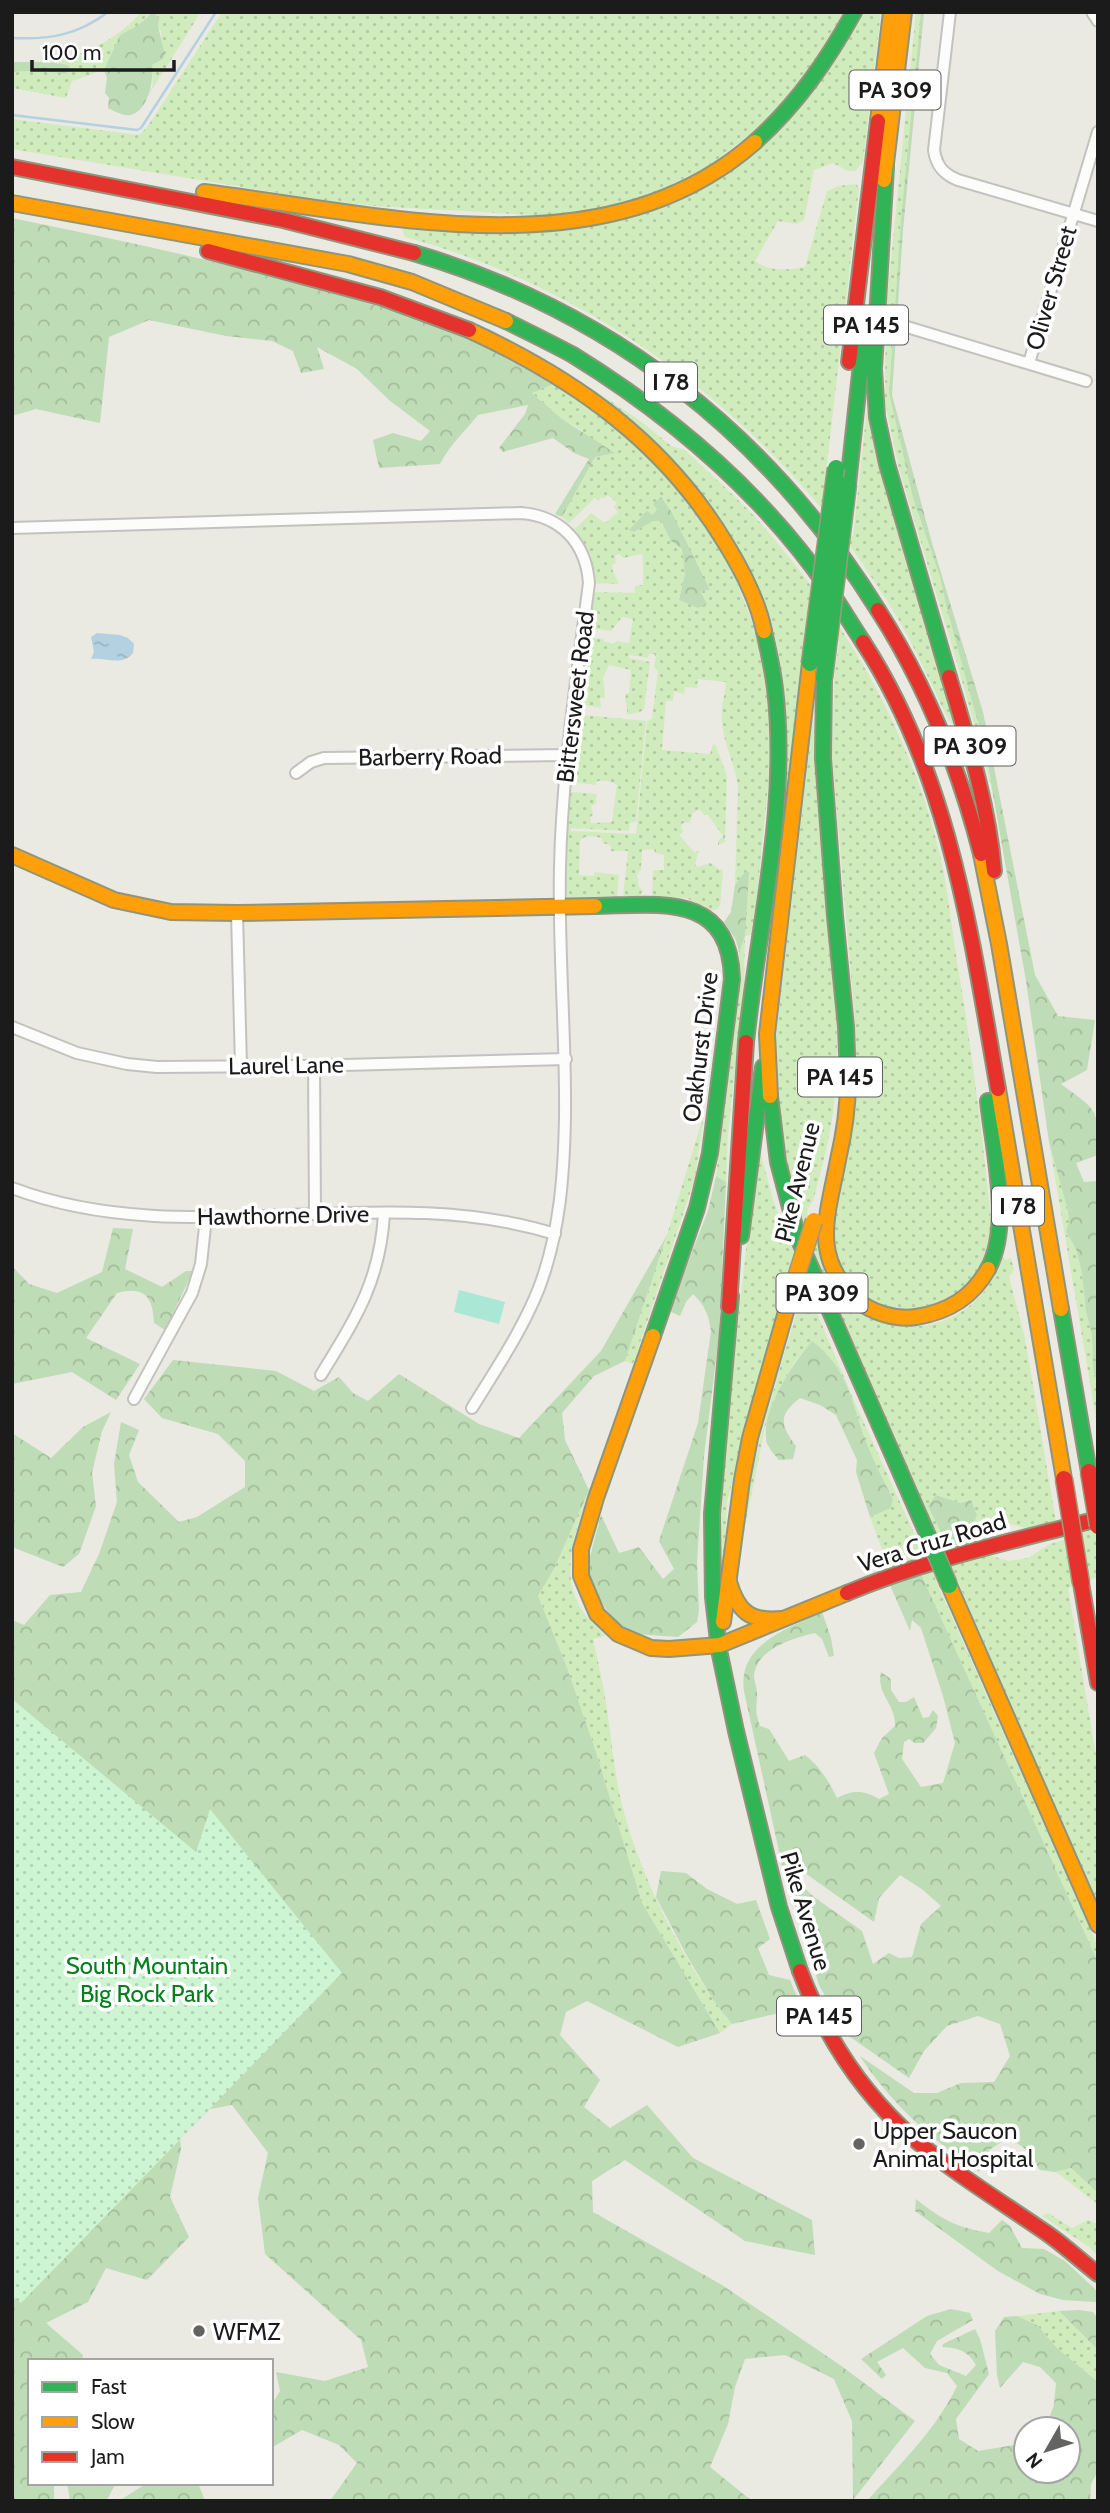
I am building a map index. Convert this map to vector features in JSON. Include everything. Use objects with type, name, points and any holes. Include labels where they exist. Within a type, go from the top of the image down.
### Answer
[{"type":"main road","points":[[76,179],[213,193],[372,216],[469,222],[556,223],[620,212],[669,197],[703,179],[765,135],[814,81],[840,41],[854,12]]},
{"type":"main road","name":"PA 309","points":[[891,12],[767,1034],[772,1136],[792,1222],[1098,1925]]},
{"type":"main road","name":"PA 309","points":[[904,12],[886,167],[875,345],[877,417],[887,464],[976,768],[991,836],[1004,976]]},
{"type":"main road","name":"I 78","points":[[12,167],[365,237],[499,283],[589,326],[669,380],[729,426],[775,473],[819,525],[872,597],[901,646],[953,760],[969,809],[988,885],[1098,1526]]},
{"type":"main road","name":"PA 145","points":[[836,931],[822,743],[824,678],[886,167]]},
{"type":"main road","points":[[12,204],[249,261],[390,300],[458,325],[524,356],[610,410],[673,468],[709,514],[737,563],[764,630],[775,685],[779,749],[775,814],[742,1088],[729,1307]]},
{"type":"main road","name":"I 78","points":[[12,204],[343,262],[412,282],[499,316],[578,356],[642,400],[702,448],[748,492],[793,541],[828,589],[886,682],[913,737],[936,794],[954,854],[971,933],[1098,1683]]},
{"type":"main road","name":"Oakhurst Drive","points":[[12,855],[114,900],[171,912],[683,907],[705,916],[715,925],[722,933],[731,956],[732,979],[705,1180],[596,1498],[580,1561],[585,1590],[591,1604],[607,1625],[618,1634],[651,1648],[720,1645],[782,1619]]},
{"type":"main road","points":[[836,931],[847,1026],[848,1087],[846,1119],[827,1213],[825,1250],[835,1276],[853,1297],[881,1314],[910,1319],[939,1315],[961,1304],[971,1295],[993,1262],[999,1237],[999,1209],[971,933]]},
{"type":"main road","name":"Pike Avenue","points":[[720,1645],[750,1438],[814,1221],[827,1171],[838,1104],[841,1069],[836,931]]},
{"type":"main road","name":"PA 145","points":[[729,1307],[744,1216],[767,1034]]},
{"type":"main road","name":"Pike Avenue","points":[[729,1307],[710,1525],[711,1575],[734,1725],[771,1880],[807,1993],[836,2048],[873,2097],[917,2143],[961,2178],[1048,2234],[1098,2274]]},
{"type":"main road","name":"Vera Cruz Road","points":[[782,1619],[899,1572],[1098,1519]]},
{"type":"main road","points":[[728,1577],[736,1601],[746,1615],[762,1621],[782,1619]]},
{"type":"street","points":[[950,12],[934,150],[939,167],[958,180],[1098,221]]},
{"type":"street","points":[[1092,12],[1098,21]]},
{"type":"street","name":"Oliver Street","points":[[1029,363],[1098,132]]},
{"type":"street","points":[[907,327],[1086,381]]},
{"type":"street","name":"Bittersweet Road","points":[[12,528],[521,513],[544,517],[562,527],[581,549],[588,571],[588,588],[561,840],[560,908],[566,1059],[564,1171],[555,1234],[544,1274],[516,1337],[472,1408]]},
{"type":"street","name":"Barberry Road","points":[[296,773],[311,762],[324,758],[568,755]]},
{"type":"street","points":[[237,913],[241,1066]]},
{"type":"street","name":"Laurel Lane","points":[[12,1027],[77,1052],[127,1064],[157,1067],[566,1059]]},
{"type":"street","points":[[314,1065],[315,1214]]},
{"type":"street","name":"Hawthorne Drive","points":[[12,1188],[82,1208],[167,1216],[462,1215],[555,1234]]},
{"type":"street","points":[[321,1376],[367,1295],[380,1253],[384,1214]]},
{"type":"street","points":[[134,1399],[192,1293],[201,1264],[206,1217]]},
{"type":"green space","points":[[141,12],[201,12],[146,99],[153,85],[152,65],[162,61],[161,31],[149,14],[137,26],[120,35],[104,70],[72,81],[66,98],[12,88],[12,72],[42,70],[65,74],[71,70],[68,65],[48,62],[99,45],[121,31]]},
{"type":"green space","points":[[153,12],[159,18],[158,26],[165,55],[162,60],[152,65],[151,87],[141,108],[130,115],[122,114],[108,108],[109,98],[105,93],[107,78],[104,70],[120,35],[137,26]]},
{"type":"green space","points":[[222,12],[844,12],[804,82],[757,129],[707,167],[648,196],[600,210],[550,216],[375,206],[321,200],[12,149],[12,119],[139,135],[148,126]]},
{"type":"green space","points":[[860,12],[881,12],[863,162],[855,171],[848,171],[833,163],[814,170],[804,220],[797,224],[778,221],[755,261],[772,269],[805,267],[827,191],[856,184],[859,188],[823,498],[853,537],[867,408],[955,721],[952,724],[899,621],[852,548],[792,474],[745,428],[695,385],[642,346],[586,312],[527,282],[467,257],[405,237],[401,226],[545,231],[734,167]]},
{"type":"green space","points":[[916,12],[921,12],[901,219],[889,393],[913,498],[940,577],[969,686],[995,800],[899,469],[885,402],[886,309]]},
{"type":"green space","points":[[921,12],[924,12],[903,230],[892,395],[932,543],[983,712],[1035,975],[1058,1016],[1095,1020],[1087,1070],[1061,1084],[1089,1106],[1094,1112],[1098,1128],[1098,1155],[1076,1163],[1084,1182],[1098,1181],[1098,1386],[1093,1369],[1092,1334],[1086,1312],[1082,1273],[1076,1249],[1066,1232],[1068,1211],[1049,1142],[1026,981],[985,749],[940,577],[913,498],[889,393],[901,219]]},
{"type":"green space","points":[[12,62],[48,62],[68,65],[71,70],[65,74],[42,70],[12,72]]},
{"type":"green space","points":[[12,218],[258,273],[383,307],[441,327],[554,384],[532,393],[562,419],[615,453],[595,457],[562,517],[555,514],[589,459],[574,453],[553,438],[503,452],[499,448],[525,414],[528,405],[478,415],[440,464],[379,468],[373,440],[393,433],[421,441],[430,431],[389,400],[357,369],[317,347],[324,369],[301,373],[293,351],[272,341],[226,336],[149,320],[109,337],[100,423],[36,409],[12,416]]},
{"type":"green space","points":[[554,384],[604,418],[649,455],[704,522],[733,573],[754,626],[765,675],[772,749],[753,934],[745,936],[746,872],[735,885],[738,789],[722,722],[726,682],[698,679],[697,688],[685,687],[684,694],[674,691],[673,701],[666,701],[662,750],[710,754],[713,744],[716,746],[727,776],[725,842],[718,845],[723,836],[708,815],[699,809],[693,813],[690,822],[683,823],[683,832],[679,835],[695,853],[699,850],[695,864],[697,867],[710,863],[720,870],[723,869],[720,906],[712,910],[686,898],[652,897],[653,870],[664,870],[664,855],[655,853],[654,849],[642,850],[641,870],[637,874],[639,887],[643,890],[638,899],[626,900],[623,897],[628,851],[611,851],[610,845],[593,836],[580,840],[579,875],[594,876],[594,872],[619,875],[617,896],[614,901],[567,899],[565,879],[569,794],[597,794],[595,805],[591,805],[591,823],[612,822],[617,785],[604,781],[596,782],[596,785],[572,782],[579,713],[584,711],[584,715],[646,721],[636,822],[630,823],[629,831],[571,828],[571,831],[636,834],[647,722],[652,718],[658,671],[654,666],[654,654],[649,654],[648,658],[629,655],[629,658],[650,662],[644,709],[640,712],[627,715],[626,693],[629,693],[631,670],[609,665],[603,677],[605,698],[600,698],[601,708],[579,704],[587,637],[614,644],[616,641],[629,643],[633,619],[622,617],[611,631],[589,628],[593,592],[635,593],[635,586],[643,585],[642,554],[623,558],[619,554],[615,556],[616,563],[612,569],[619,584],[593,583],[591,555],[575,529],[591,513],[605,523],[618,512],[614,507],[617,503],[608,495],[598,500],[595,498],[569,523],[562,517],[595,457],[606,455],[580,429],[562,419],[531,392]],"holes":[[[657,509],[709,590],[699,591],[707,604],[679,600],[685,573],[682,549],[671,541],[661,521],[653,521],[634,532],[630,530],[647,512],[653,515]]]},
{"type":"green space","points":[[588,386],[642,422],[671,446],[685,450],[746,507],[769,533],[799,569],[863,665],[898,732],[917,779],[933,827],[945,878],[981,1128],[992,1229],[990,1245],[970,1288],[925,1312],[878,1306],[849,1283],[832,1244],[855,1022],[832,756],[834,680],[839,642],[823,617],[785,790],[742,558]]},
{"type":"green space","points":[[661,497],[672,513],[710,590],[700,591],[707,604],[698,608],[679,600],[685,573],[682,549],[671,541],[661,521],[653,521],[634,532],[629,530],[647,511],[653,515],[657,509],[653,504]]},
{"type":"green space","points":[[813,718],[834,976],[837,1060],[830,1131],[813,1201],[807,1212],[808,1223],[830,1278],[839,1293],[851,1306],[883,1323],[919,1326],[937,1323],[953,1316],[969,1307],[986,1290],[1002,1256],[1006,1260],[1011,1258],[1014,1270],[1009,1277],[1025,1338],[1056,1522],[1030,1529],[1006,1523],[992,1529],[980,1543],[891,1567],[888,1565],[870,1517],[891,1508],[893,1498],[868,1447],[841,1374],[834,1362],[812,1341],[794,1363],[782,1384],[765,1427],[740,1551],[737,1576],[739,1594],[749,1607],[769,1614],[764,1614],[747,1608],[740,1601],[736,1589],[735,1562],[761,1436],[805,1285],[922,1551],[943,1545],[924,1511],[799,1222],[781,1153],[775,1090],[775,1044]],"holes":[[[936,1495],[960,1503],[971,1500],[977,1515],[974,1523],[981,1533],[949,1546],[928,1506]]]},
{"type":"green space","points":[[746,871],[749,872],[745,936],[739,953],[736,940],[724,922],[731,912],[735,885]]},
{"type":"green space","points":[[745,936],[744,984],[728,1134],[726,1182],[716,1176],[741,973],[739,953]]},
{"type":"green space","points":[[704,1114],[695,1178],[633,1364],[625,1361]]},
{"type":"green space","points":[[1049,1142],[1068,1211],[1066,1233],[1076,1249],[1082,1273],[1086,1312],[1092,1334],[1093,1369],[1098,1386],[1098,1430]]},
{"type":"green space","points":[[758,1144],[774,1203],[795,1256],[727,1502],[724,1567],[718,1565],[717,1527]]},
{"type":"green space","points":[[716,1176],[726,1182],[719,1336],[704,1456],[697,1562],[699,1611],[697,1622],[678,1637],[635,1634],[615,1621],[595,1594],[587,1568],[601,1515],[619,1553],[639,1547],[663,1579],[674,1569],[659,1541],[698,1423],[711,1331],[706,1311],[693,1294],[680,1316],[669,1311],[708,1211]]},
{"type":"green space","points":[[113,1228],[133,1229],[125,1269],[162,1287],[186,1271],[193,1271],[165,1330],[154,1323],[152,1306],[145,1295],[134,1291],[117,1293],[86,1338],[140,1364],[116,1400],[72,1372],[12,1384],[12,1266],[29,1284],[57,1293],[102,1272]]},
{"type":"green space","points":[[667,1235],[625,1361],[594,1376],[562,1413],[565,1440],[589,1490],[554,1569],[538,1596],[566,1665],[595,1749],[642,1903],[720,2033],[678,2047],[587,2001],[566,2012],[560,2035],[600,2080],[584,2107],[610,2128],[647,2105],[693,2158],[812,2220],[815,2255],[745,2241],[625,2160],[592,2181],[593,2212],[722,2285],[840,2365],[915,2421],[853,2500],[852,2421],[834,2379],[785,2355],[745,2359],[735,2387],[728,2424],[710,2467],[752,2501],[330,2501],[357,2463],[339,2445],[302,2430],[273,2447],[273,2403],[280,2391],[276,2372],[325,2381],[368,2367],[361,2340],[265,2254],[258,2198],[268,2153],[232,2105],[210,2109],[180,2139],[181,2149],[170,2197],[189,2237],[147,2280],[106,2268],[88,2302],[46,2323],[83,2355],[82,2359],[28,2359],[28,2485],[54,2485],[54,2501],[12,2501],[12,1620],[24,1625],[50,1595],[81,1592],[99,1554],[117,1502],[114,1464],[121,1422],[139,1430],[129,1455],[138,1482],[179,1522],[197,1517],[245,1487],[245,1461],[218,1434],[162,1418],[144,1399],[173,1360],[276,1371],[314,1391],[339,1377],[353,1393],[368,1401],[399,1374],[479,1424],[519,1438],[601,1351]]},
{"type":"green space","points":[[459,1290],[505,1302],[499,1324],[454,1312]]},
{"type":"green space","points":[[812,1341],[834,1362],[841,1374],[868,1447],[893,1499],[891,1508],[870,1517],[856,1472],[857,1460],[836,1415],[820,1405],[800,1398],[788,1410],[784,1420],[784,1426],[796,1446],[793,1459],[779,1460],[767,1443],[768,1417],[779,1389]]},
{"type":"green space","points":[[111,1412],[102,1431],[92,1473],[96,1506],[79,1554],[63,1567],[12,1547],[12,1433],[51,1458],[83,1427]]},
{"type":"green space","points":[[589,1490],[572,1551],[571,1582],[583,1612],[605,1636],[593,1639],[624,1812],[646,1876],[677,1941],[732,2024],[720,2033],[642,1903],[595,1749],[566,1665],[538,1596],[554,1569]]},
{"type":"green space","points":[[936,1495],[960,1503],[971,1500],[977,1515],[974,1523],[981,1533],[948,1546],[928,1506]]},
{"type":"green space","points":[[1098,1528],[1098,1577],[1068,1588],[1098,1768],[1098,1907],[952,1568],[933,1574],[1098,1947],[1098,1962],[920,1572],[988,1555],[1009,1561],[1028,1558],[1048,1545]]},
{"type":"green space","points":[[920,1572],[1098,1962],[1098,2193],[1071,2168],[1055,2172],[1040,2170],[1023,2147],[1008,2138],[989,2150],[979,2172],[929,2134],[899,2105],[860,2056],[914,2093],[937,2093],[961,2083],[994,2082],[1010,2056],[1000,2024],[978,2016],[947,2026],[924,2051],[909,2078],[846,2034],[819,1985],[788,1882],[799,1883],[862,1931],[873,1964],[889,1953],[899,1958],[912,1957],[921,1924],[941,1906],[900,1875],[879,1898],[874,1922],[798,1868],[782,1865],[744,1691],[744,1675],[748,1661],[768,1640],[822,1612],[834,1656],[829,1657],[822,1639],[815,1633],[777,1646],[761,1659],[756,1667],[756,1712],[760,1726],[769,1729],[789,1761],[805,1755],[811,1760],[824,1775],[837,1798],[858,1792],[879,1799],[889,1794],[874,1753],[882,1738],[895,1726],[893,1711],[881,1687],[881,1672],[891,1679],[891,1690],[899,1702],[906,1702],[914,1697],[923,1718],[929,1717],[933,1710],[938,1716],[936,1728],[923,1743],[915,1743],[909,1739],[904,1742],[902,1759],[921,1787],[943,1783],[955,1743],[943,1696],[921,1628],[912,1620],[910,1631],[890,1585],[891,1581]]},
{"type":"green space","name":"South Mountain Big Rock Park","points":[[12,1699],[196,1852],[210,1809],[342,1973],[21,2303],[12,2296]]},
{"type":"green space","points":[[661,1871],[686,1873],[707,1889],[737,1904],[756,1900],[770,1939],[758,1948],[769,1975],[790,1980],[802,2009],[793,2020],[775,2014],[732,2024],[714,2001],[687,1956],[656,1897]]},
{"type":"green space","points":[[1071,2168],[1098,2193],[1098,2204],[1055,2172]]},
{"type":"green space","points":[[916,2199],[950,2222],[977,2231],[989,2233],[1002,2220],[1010,2226],[1022,2248],[1044,2249],[1065,2261],[1097,2291],[1096,2302],[1063,2300],[1040,2294],[998,2271],[915,2211]]},
{"type":"green space","points":[[1048,2213],[1072,2228],[1088,2220],[1098,2224],[1098,2256],[1088,2246],[1042,2216]]},
{"type":"green space","points":[[951,2309],[970,2313],[973,2320],[937,2341],[930,2354],[939,2365],[966,2376],[976,2365],[970,2356],[953,2348],[942,2347],[943,2344],[975,2329],[989,2374],[956,2419],[959,2439],[978,2451],[1012,2445],[1012,2485],[1082,2485],[1082,2415],[1050,2415],[1056,2383],[1040,2367],[1023,2362],[1000,2388],[995,2331],[1004,2317],[1017,2316],[1037,2325],[1057,2348],[1098,2382],[1098,2471],[1091,2484],[1090,2501],[867,2501],[928,2432],[957,2386],[947,2373],[925,2368],[903,2348],[877,2362],[886,2375],[882,2379],[861,2359],[927,2316]]},
{"type":"green space","points":[[1059,2311],[1098,2350],[1098,2382],[1057,2348],[1037,2325],[1017,2316]]},
{"type":"green space","points":[[1059,2311],[1093,2312],[1098,2319],[1098,2350]]},
{"type":"green space","points":[[67,2485],[115,2485],[106,2501],[70,2501]]},
{"type":"green space","points":[[144,2485],[199,2485],[205,2501],[119,2501]]},
{"type":"water","points":[[97,633],[128,638],[134,644],[133,653],[119,661],[91,659],[94,652],[91,637]]},
{"type":"waterway","points":[[12,38],[63,34],[86,26],[108,12]]},
{"type":"waterway","points":[[12,115],[137,130],[141,128],[216,12]]},
{"type":"traffic: fast","points":[[755,142],[784,113],[810,81],[854,12]]},
{"type":"traffic: fast","points":[[886,167],[874,369],[877,417],[887,464],[949,677]]},
{"type":"traffic: fast","points":[[414,253],[486,278],[555,309],[619,345],[679,388],[735,435],[787,489],[835,547],[878,610]]},
{"type":"traffic: fast","points":[[506,321],[573,355],[609,378],[712,458],[744,488],[802,553],[863,642]]},
{"type":"traffic: fast","points":[[848,484],[863,346]]},
{"type":"traffic: fast","points":[[810,663],[836,468]]},
{"type":"traffic: fast","points":[[824,678],[848,484]]},
{"type":"traffic: fast","points":[[746,1042],[770,866],[778,777],[775,689],[764,631]]},
{"type":"traffic: fast","points":[[824,678],[823,758],[846,1027],[848,1081]]},
{"type":"traffic: fast","points":[[595,906],[666,905],[686,909],[704,917],[719,930],[728,951],[732,979],[710,1153],[697,1208],[653,1336]]},
{"type":"traffic: fast","points":[[741,1236],[763,1067]]},
{"type":"traffic: fast","points":[[770,1096],[778,1162],[798,1238],[929,1538]]},
{"type":"traffic: fast","points":[[988,1101],[1000,1210],[995,1251],[988,1269]]},
{"type":"traffic: fast","points":[[731,1296],[712,1514],[713,1597],[719,1650],[736,1731],[779,1907],[800,1971]]},
{"type":"traffic: fast","points":[[1061,1309],[1089,1472]]},
{"type":"traffic: fast","points":[[929,1538],[949,1585]]},
{"type":"traffic: slow","points":[[878,121],[891,12]]},
{"type":"traffic: slow","points":[[884,180],[904,12]]},
{"type":"traffic: slow","points":[[204,192],[417,221],[490,225],[561,222],[630,209],[695,183],[755,142]]},
{"type":"traffic: slow","points":[[12,203],[348,264],[412,282],[506,321]]},
{"type":"traffic: slow","points":[[469,330],[508,349],[581,392],[646,444],[675,474],[726,544],[749,586],[764,631]]},
{"type":"traffic: slow","points":[[770,1096],[767,1034],[810,663]]},
{"type":"traffic: slow","points":[[981,854],[999,944],[1061,1309]]},
{"type":"traffic: slow","points":[[12,855],[114,900],[171,912],[595,906]]},
{"type":"traffic: slow","points":[[848,1081],[845,1120],[826,1234],[832,1267],[842,1283],[862,1304],[877,1312],[916,1317],[928,1315],[958,1302],[967,1296],[988,1269]]},
{"type":"traffic: slow","points":[[998,1089],[1064,1479]]},
{"type":"traffic: slow","points":[[793,1287],[814,1221]]},
{"type":"traffic: slow","points":[[723,1622],[750,1438],[793,1287]]},
{"type":"traffic: slow","points":[[653,1336],[596,1498],[581,1549],[581,1576],[597,1614],[618,1634],[651,1648],[720,1645],[847,1593]]},
{"type":"traffic: slow","points":[[729,1582],[741,1608],[747,1613],[761,1619],[782,1619]]},
{"type":"traffic: slow","points":[[949,1585],[1098,1925]]},
{"type":"traffic: jam","points":[[849,362],[878,121]]},
{"type":"traffic: jam","points":[[12,167],[283,220],[414,253]]},
{"type":"traffic: jam","points":[[208,251],[380,297],[469,330]]},
{"type":"traffic: jam","points":[[878,610],[926,697],[962,790],[981,854]]},
{"type":"traffic: jam","points":[[863,642],[893,693],[937,802],[966,915],[998,1089]]},
{"type":"traffic: jam","points":[[949,677],[982,797],[994,871]]},
{"type":"traffic: jam","points":[[729,1307],[746,1042]]},
{"type":"traffic: jam","points":[[1089,1472],[1098,1526]]},
{"type":"traffic: jam","points":[[1064,1479],[1081,1583]]},
{"type":"traffic: jam","points":[[847,1593],[940,1560],[1098,1519]]},
{"type":"traffic: jam","points":[[1081,1583],[1098,1683]]},
{"type":"traffic: jam","points":[[800,1971],[821,2017],[846,2061],[894,2120],[945,2164],[1048,2234],[1098,2274]]},
{"type":"place","name":"Upper Saucon Animal Hospital","points":[[859,2144]]},
{"type":"place","name":"WFMZ","points":[[199,2331]]}]
